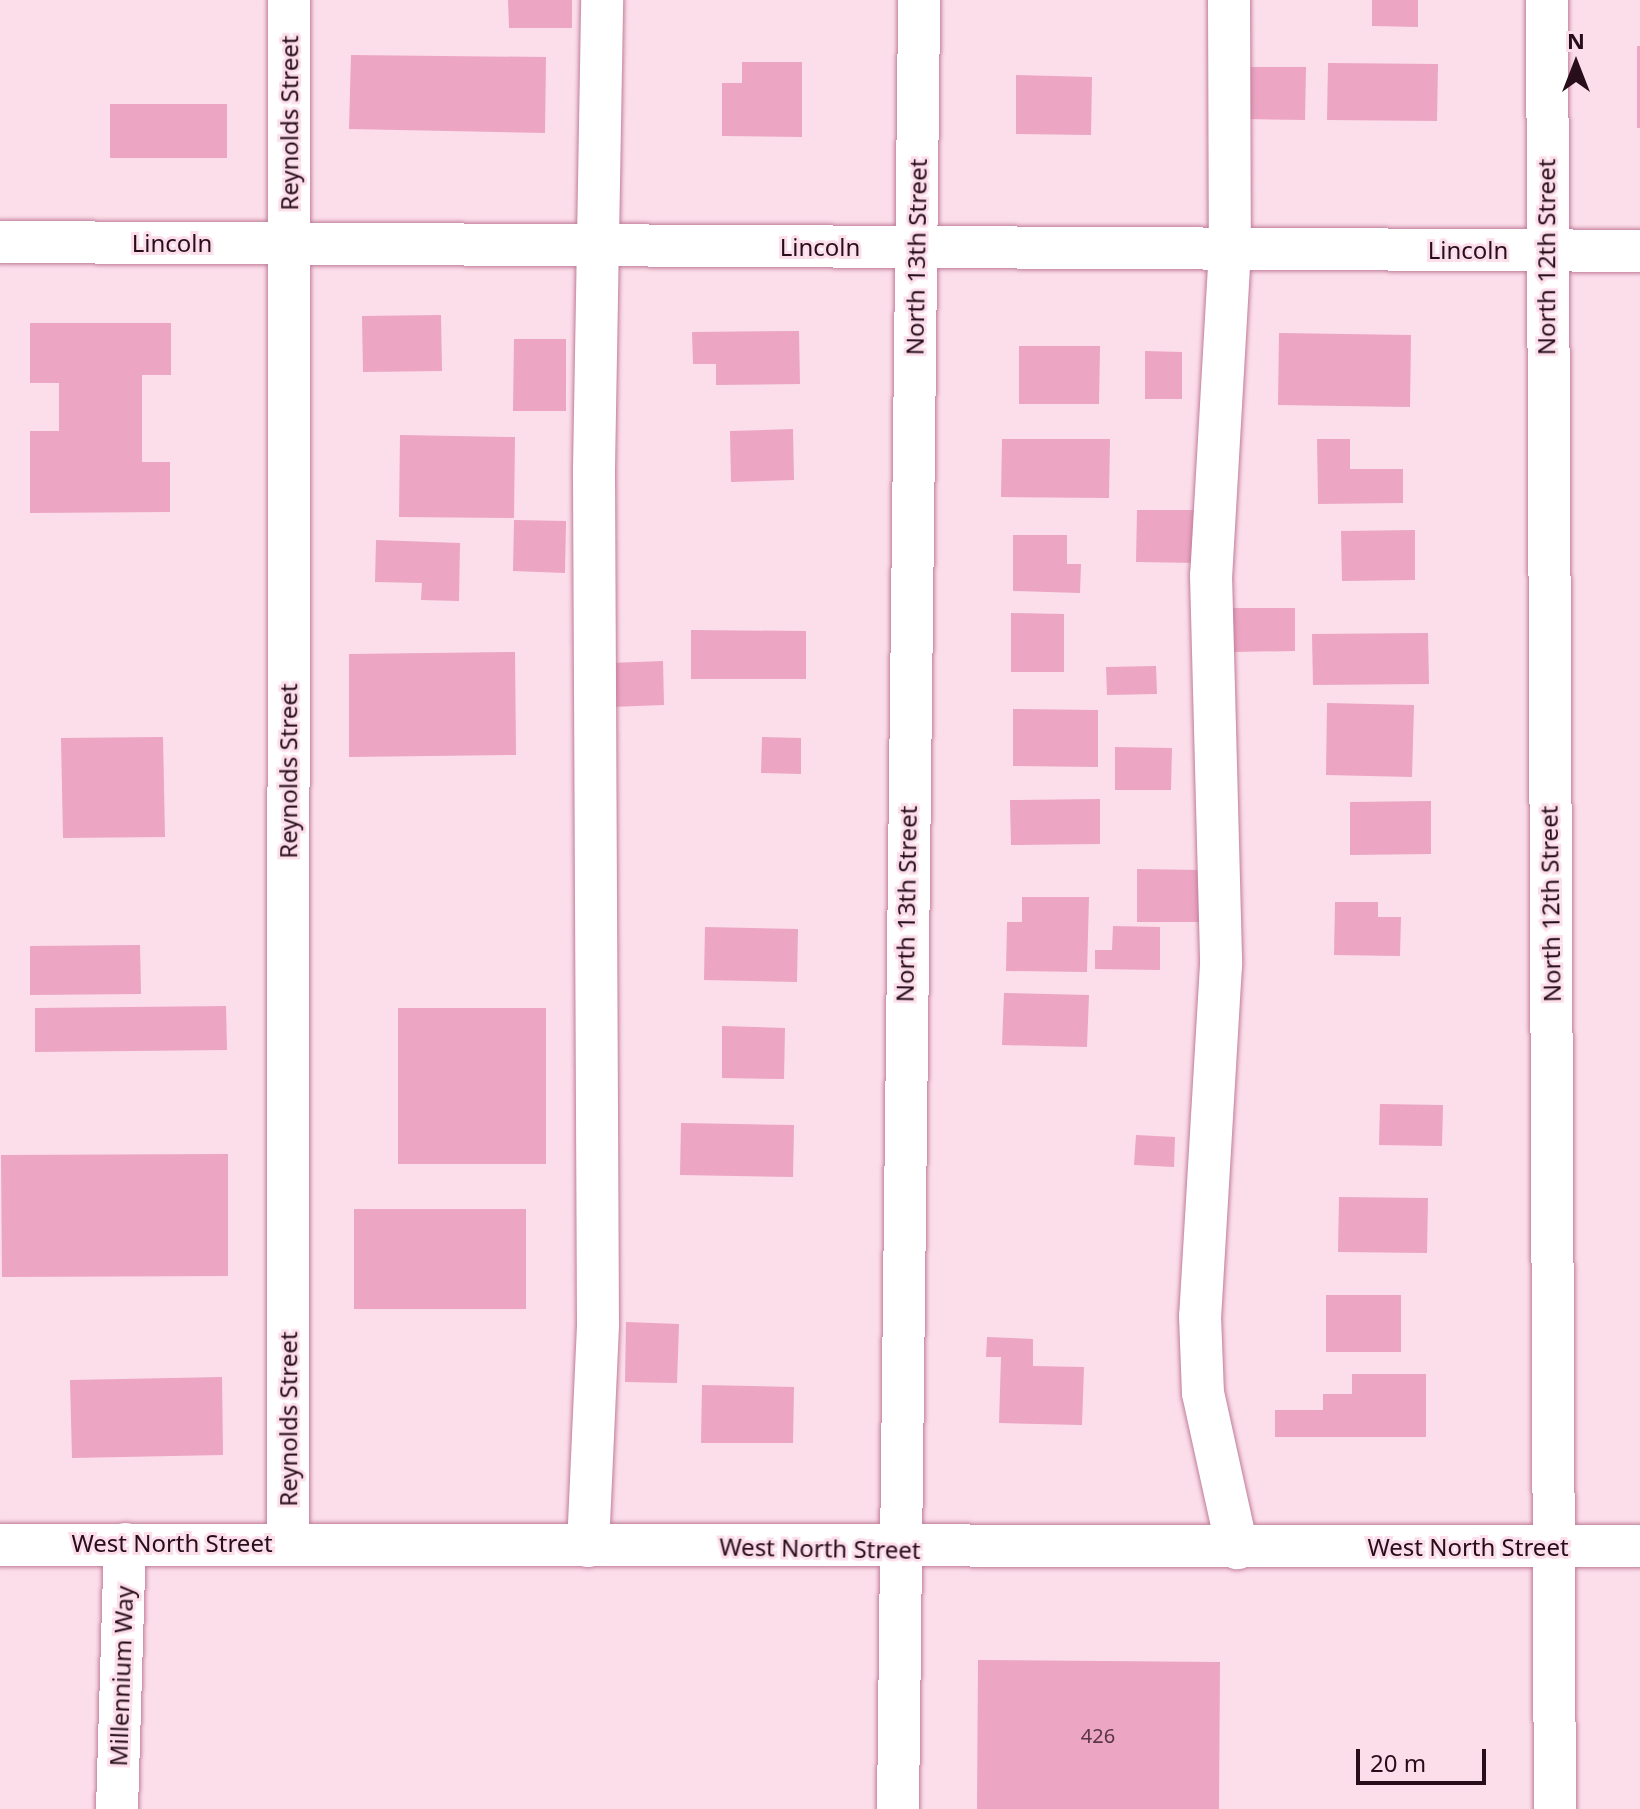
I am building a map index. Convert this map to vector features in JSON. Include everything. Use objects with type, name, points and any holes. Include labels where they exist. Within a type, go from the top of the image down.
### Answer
[{"type":"street","name":"Reynolds Street","points":[[288,1542],[289,0]]},
{"type":"street","points":[[588,1546],[598,1324],[594,469],[602,245],[602,0]]},
{"type":"street","name":"North 13th Street","points":[[898,1809],[896,1549],[919,0]]},
{"type":"street","points":[[1229,0],[1230,249],[1211,575],[1221,965],[1200,1316],[1203,1393],[1237,1548]]},
{"type":"street","name":"North 12th Street","points":[[1547,0],[1545,251],[1556,1546],[1555,1809]]},
{"type":"street","name":"Lincoln","points":[[0,242],[1640,251]]},
{"type":"street","name":"West North Street","points":[[0,1545],[288,1542],[896,1549],[1640,1546]]},
{"type":"street","name":"Millennium Way","points":[[117,1809],[125,1544]]},
{"type":"building","points":[[508,0],[572,0],[572,28],[509,28]]},
{"type":"building","points":[[1372,0],[1418,0],[1418,27],[1372,26]]},
{"type":"building","points":[[1637,46],[1640,46],[1640,128],[1637,128]]},
{"type":"building","points":[[351,55],[546,57],[545,133],[349,129]]},
{"type":"building","points":[[742,62],[802,62],[802,137],[722,136],[722,83],[742,83]]},
{"type":"building","points":[[1328,63],[1438,64],[1437,121],[1327,120]]},
{"type":"building","points":[[1245,67],[1306,67],[1305,120],[1245,119]]},
{"type":"building","points":[[1016,75],[1092,77],[1091,135],[1016,134]]},
{"type":"building","points":[[110,104],[227,104],[227,158],[110,158]]},
{"type":"building","points":[[441,315],[442,371],[363,372],[362,316]]},
{"type":"building","points":[[30,323],[171,323],[171,375],[142,375],[142,462],[170,462],[170,512],[30,513],[30,431],[59,431],[59,383],[30,383]]},
{"type":"building","points":[[799,331],[800,384],[716,385],[716,364],[693,364],[692,332]]},
{"type":"building","points":[[1279,333],[1411,335],[1410,407],[1278,405]]},
{"type":"building","points":[[514,339],[566,339],[566,411],[513,411]]},
{"type":"building","points":[[1019,346],[1100,346],[1099,404],[1019,404]]},
{"type":"building","points":[[1145,351],[1182,352],[1182,399],[1145,399]]},
{"type":"building","points":[[793,429],[794,480],[731,482],[730,431]]},
{"type":"building","points":[[400,435],[515,437],[514,518],[399,517]]},
{"type":"building","points":[[1002,439],[1110,439],[1109,498],[1001,497]]},
{"type":"building","points":[[1317,439],[1350,439],[1350,469],[1403,469],[1403,503],[1318,504]]},
{"type":"building","points":[[1137,510],[1198,510],[1198,563],[1136,562]]},
{"type":"building","points":[[514,520],[566,521],[565,573],[513,571]]},
{"type":"building","points":[[1415,530],[1415,580],[1342,581],[1341,531]]},
{"type":"building","points":[[1013,535],[1067,535],[1067,564],[1081,564],[1080,593],[1013,591]]},
{"type":"building","points":[[376,540],[460,543],[459,601],[421,600],[422,583],[375,582]]},
{"type":"building","points":[[1232,608],[1295,608],[1295,651],[1233,652]]},
{"type":"building","points":[[1011,613],[1064,614],[1064,672],[1011,672]]},
{"type":"building","points":[[691,630],[806,631],[806,679],[691,679]]},
{"type":"building","points":[[1428,633],[1429,684],[1313,685],[1312,634]]},
{"type":"building","points":[[515,652],[516,755],[349,757],[349,654]]},
{"type":"building","points":[[663,661],[664,705],[611,707],[609,663]]},
{"type":"building","points":[[1156,666],[1157,694],[1107,695],[1106,667]]},
{"type":"building","points":[[1327,703],[1414,705],[1412,777],[1326,775]]},
{"type":"building","points":[[1013,709],[1098,710],[1098,767],[1013,766]]},
{"type":"building","points":[[163,737],[165,837],[63,838],[61,738]]},
{"type":"building","points":[[762,737],[801,738],[801,774],[761,773]]},
{"type":"building","points":[[1115,747],[1172,748],[1171,790],[1115,790]]},
{"type":"building","points":[[1100,799],[1100,844],[1011,845],[1010,800]]},
{"type":"building","points":[[1431,801],[1431,854],[1350,855],[1350,802]]},
{"type":"building","points":[[1137,869],[1200,870],[1199,922],[1137,922]]},
{"type":"building","points":[[1022,897],[1089,897],[1087,972],[1006,971],[1007,922],[1022,922]]},
{"type":"building","points":[[1335,902],[1378,902],[1378,917],[1401,917],[1400,956],[1334,955]]},
{"type":"building","points":[[1113,926],[1160,927],[1160,970],[1095,969],[1095,950],[1112,950]]},
{"type":"building","points":[[705,927],[798,929],[797,982],[704,980]]},
{"type":"building","points":[[140,945],[141,994],[30,995],[30,946]]},
{"type":"building","points":[[1004,993],[1089,995],[1087,1047],[1002,1045]]},
{"type":"building","points":[[226,1006],[227,1050],[35,1052],[35,1008]]},
{"type":"building","points":[[398,1008],[546,1008],[546,1164],[398,1164]]},
{"type":"building","points":[[722,1026],[785,1028],[784,1079],[722,1078]]},
{"type":"building","points":[[1380,1104],[1443,1105],[1442,1146],[1379,1145]]},
{"type":"building","points":[[681,1123],[794,1125],[793,1177],[680,1175]]},
{"type":"building","points":[[1136,1135],[1175,1137],[1174,1167],[1134,1165]]},
{"type":"building","points":[[228,1154],[228,1276],[2,1277],[1,1155]]},
{"type":"building","points":[[1339,1197],[1428,1198],[1427,1253],[1338,1252]]},
{"type":"building","points":[[354,1209],[526,1209],[526,1309],[354,1309]]},
{"type":"building","points":[[1326,1295],[1401,1295],[1401,1352],[1326,1352]]},
{"type":"building","points":[[626,1322],[679,1324],[677,1383],[625,1382]]},
{"type":"building","points":[[987,1337],[1033,1339],[1033,1366],[1084,1367],[1082,1425],[999,1423],[1001,1357],[986,1357]]},
{"type":"building","points":[[1352,1374],[1426,1374],[1426,1437],[1275,1437],[1275,1410],[1323,1410],[1323,1394],[1352,1394]]},
{"type":"building","points":[[222,1377],[223,1455],[72,1458],[70,1380]]},
{"type":"building","points":[[702,1385],[794,1387],[793,1443],[701,1443]]},
{"type":"building","points":[[978,1660],[1220,1662],[1219,1809],[977,1809]]}]
